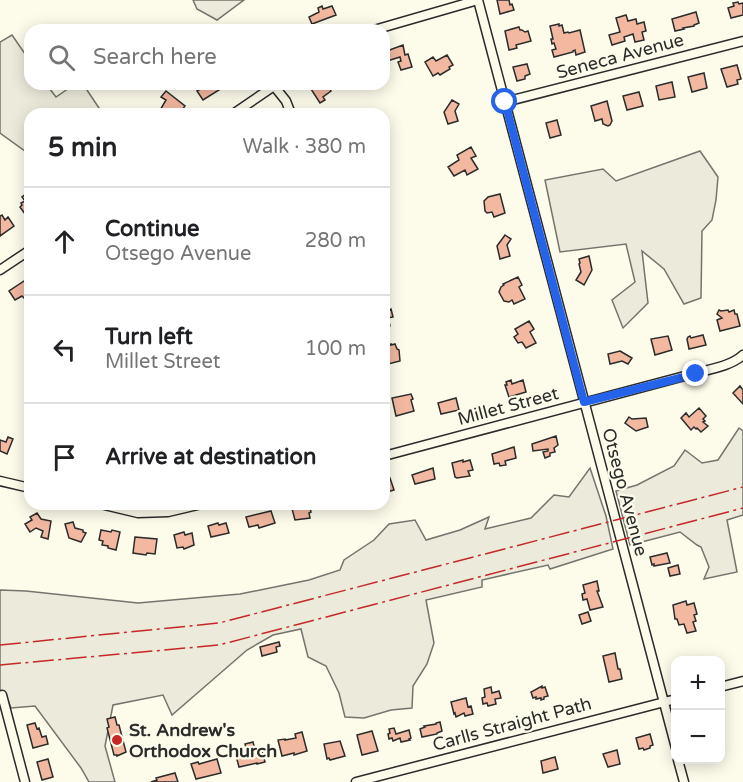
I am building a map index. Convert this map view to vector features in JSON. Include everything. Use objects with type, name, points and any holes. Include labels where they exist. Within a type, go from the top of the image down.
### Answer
[{"type":"street","points":[[390,25],[478,0]]},
{"type":"street","name":"Otsego Avenue","points":[[478,0],[671,731]]},
{"type":"street","name":"Seneca Avenue","points":[[505,102],[743,41]]},
{"type":"street","points":[[241,108],[268,90]]},
{"type":"street","points":[[279,90],[289,108]]},
{"type":"street","points":[[0,270],[24,254]]},
{"type":"street","name":"Millet Street","points":[[390,454],[721,366],[743,355]]},
{"type":"street","points":[[0,481],[24,487]]},
{"type":"street","points":[[125,510],[138,513],[176,510]]},
{"type":"street","points":[[725,686],[743,681]]},
{"type":"street","points":[[2,695],[25,782]]},
{"type":"street","name":"Carlls Straight Path","points":[[356,782],[671,700]]},
{"type":"street","points":[[679,764],[684,782]]},
{"type":"shaded area","points":[[193,0],[244,0],[217,20],[197,9]]},
{"type":"shaded area","points":[[12,35],[24,52],[24,90],[51,90],[56,97],[66,90],[87,90],[99,108],[24,108],[24,150],[0,133],[0,42]]},
{"type":"shaded area","points":[[700,151],[718,177],[712,220],[702,231],[701,298],[684,304],[664,269],[642,251],[648,303],[623,328],[612,300],[635,282],[626,244],[560,252],[545,180],[603,169],[616,181]]},
{"type":"shaded area","points":[[739,428],[743,431],[743,515],[727,520],[737,572],[704,579],[709,567],[701,547],[680,532],[630,545],[616,491],[637,485],[674,466],[685,450],[702,463],[718,460]]},
{"type":"shaded area","points":[[590,468],[606,516],[613,549],[550,569],[548,565],[482,580],[482,587],[426,600],[434,643],[427,664],[413,686],[412,708],[391,710],[364,718],[345,717],[339,693],[326,666],[308,657],[301,629],[273,635],[247,650],[172,715],[163,695],[113,705],[105,746],[115,782],[89,782],[35,706],[11,708],[5,693],[0,692],[0,590],[138,603],[240,594],[309,580],[340,570],[344,560],[374,540],[389,524],[415,520],[426,540],[460,530],[489,517],[485,529],[531,518],[554,495],[569,497]]},
{"type":"building","points":[[497,0],[509,0],[514,10],[500,14]]},
{"type":"building","points":[[738,2],[743,3],[743,15],[731,18],[728,8]]},
{"type":"building","points":[[322,6],[323,9],[332,6],[336,15],[312,24],[309,17],[319,12],[318,8]]},
{"type":"building","points":[[696,12],[699,23],[675,31],[672,19]]},
{"type":"building","points":[[626,15],[628,21],[636,19],[637,24],[644,22],[646,31],[642,32],[644,40],[635,42],[633,34],[624,37],[625,41],[612,45],[609,35],[620,32],[616,18]]},
{"type":"building","points":[[559,24],[559,26],[562,25],[564,33],[580,30],[585,52],[576,55],[575,50],[554,57],[552,50],[556,49],[554,43],[552,44],[550,26]]},
{"type":"building","points":[[519,27],[520,30],[528,31],[531,41],[516,45],[517,48],[509,50],[505,31]]},
{"type":"building","points":[[403,45],[405,55],[408,54],[412,67],[401,70],[398,62],[401,61],[400,57],[390,60],[390,50]]},
{"type":"building","points":[[447,55],[453,65],[440,75],[438,73],[433,76],[425,62],[433,57],[436,61]]},
{"type":"building","points":[[527,64],[530,74],[525,76],[525,79],[517,81],[513,67]]},
{"type":"building","points":[[737,65],[741,79],[737,80],[738,84],[727,87],[721,69]]},
{"type":"building","points":[[704,73],[707,88],[692,92],[688,77]]},
{"type":"building","points":[[672,82],[675,97],[659,100],[656,86]]},
{"type":"building","points":[[199,90],[219,90],[203,100],[197,91]]},
{"type":"building","points":[[312,90],[330,90],[323,97],[325,100],[320,103]]},
{"type":"building","points":[[166,91],[185,106],[184,108],[161,108],[166,100],[161,97]]},
{"type":"building","points":[[639,92],[643,106],[627,110],[623,96]]},
{"type":"building","points":[[452,100],[459,104],[455,111],[458,121],[448,124],[444,112]]},
{"type":"building","points":[[607,101],[612,121],[608,126],[603,124],[602,119],[595,121],[591,106]]},
{"type":"building","points":[[557,120],[561,135],[550,138],[546,123]]},
{"type":"building","points":[[471,147],[476,156],[471,158],[478,169],[467,175],[465,170],[454,176],[448,167],[459,160],[457,155]]},
{"type":"building","points":[[500,194],[505,213],[494,217],[492,212],[485,211],[484,201],[488,197]]},
{"type":"building","points":[[24,202],[24,212],[20,207]]},
{"type":"building","points":[[2,215],[5,220],[8,217],[14,226],[0,236],[0,216]]},
{"type":"building","points":[[505,235],[511,239],[507,245],[510,256],[500,259],[497,246]]},
{"type":"building","points":[[589,256],[592,270],[584,285],[576,280],[581,272],[579,259]]},
{"type":"building","points":[[518,277],[522,285],[519,287],[525,299],[514,304],[512,300],[504,301],[499,292],[501,287]]},
{"type":"building","points":[[24,281],[24,298],[22,296],[15,300],[9,291]]},
{"type":"building","points":[[719,310],[729,312],[734,310],[740,326],[720,331],[717,320],[722,318],[717,314]]},
{"type":"building","points":[[529,321],[534,329],[530,332],[536,343],[526,348],[514,337],[518,334],[515,329]]},
{"type":"building","points":[[703,335],[706,345],[689,349],[688,337]]},
{"type":"building","points":[[668,336],[672,350],[655,355],[651,339]]},
{"type":"building","points":[[390,344],[395,344],[399,350],[400,361],[390,364]]},
{"type":"building","points":[[620,351],[632,358],[628,364],[622,361],[610,364],[608,354]]},
{"type":"building","points":[[511,380],[512,384],[523,380],[526,392],[509,397],[505,385]]},
{"type":"building","points":[[740,386],[743,390],[743,404],[733,393]]},
{"type":"building","points":[[411,394],[414,411],[396,416],[392,398]]},
{"type":"building","points":[[456,398],[459,410],[441,414],[438,403]]},
{"type":"building","points":[[699,408],[706,416],[703,422],[708,426],[701,432],[694,427],[691,430],[681,418],[686,413],[689,417]]},
{"type":"building","points":[[629,417],[632,419],[646,418],[648,427],[636,431],[625,423]]},
{"type":"building","points":[[556,436],[558,445],[550,456],[545,458],[543,452],[548,449],[533,451],[532,444]]},
{"type":"building","points":[[8,437],[13,439],[7,454],[0,451],[0,440],[6,442]]},
{"type":"building","points":[[514,447],[516,458],[505,461],[506,465],[494,464],[492,454]]},
{"type":"building","points":[[463,460],[463,462],[470,460],[473,470],[468,471],[470,476],[457,478],[452,463]]},
{"type":"building","points":[[433,468],[435,479],[415,484],[412,475]]},
{"type":"building","points":[[390,478],[394,490],[390,491]]},
{"type":"building","points":[[292,510],[310,510],[310,518],[295,520]]},
{"type":"building","points":[[271,511],[275,523],[259,528],[258,525],[249,527],[246,517]]},
{"type":"building","points":[[37,513],[41,519],[51,521],[48,539],[41,537],[43,531],[36,528],[30,532],[25,524]]},
{"type":"building","points":[[73,522],[75,528],[86,533],[81,542],[69,538],[65,524]]},
{"type":"building","points":[[218,523],[219,525],[226,523],[229,533],[211,537],[208,526]]},
{"type":"building","points":[[101,530],[120,532],[116,550],[102,545],[103,541],[99,540]]},
{"type":"building","points":[[184,532],[185,535],[192,533],[194,545],[184,549],[183,547],[177,548],[174,535]]},
{"type":"building","points":[[135,537],[157,539],[155,554],[133,553]]},
{"type":"building","points":[[667,553],[670,563],[652,565],[650,557]]},
{"type":"building","points":[[678,565],[680,574],[670,576],[668,568]]},
{"type":"building","points":[[597,581],[599,591],[597,591],[603,607],[590,610],[587,599],[583,600],[582,594],[585,593],[583,585]]},
{"type":"building","points":[[686,601],[687,605],[694,603],[697,614],[694,615],[696,621],[693,622],[696,631],[687,633],[684,624],[679,625],[675,619],[673,605]]},
{"type":"building","points":[[588,612],[591,621],[582,624],[579,615]]},
{"type":"building","points":[[279,642],[280,646],[276,647],[277,652],[262,656],[260,647]]},
{"type":"building","points":[[615,653],[622,679],[609,682],[603,656]]},
{"type":"building","points":[[542,686],[542,688],[545,687],[548,696],[541,700],[541,698],[533,698],[531,692]]},
{"type":"building","points":[[491,687],[492,693],[499,691],[501,698],[495,699],[496,704],[488,706],[487,703],[483,704],[482,698],[485,697],[484,689]]},
{"type":"building","points":[[466,698],[473,714],[465,716],[464,713],[456,717],[451,702]]},
{"type":"building","name":"St. Andrew's Orthodox Church","points":[[115,717],[126,752],[117,756],[114,755],[107,728],[109,727],[107,719]]},
{"type":"building","points":[[440,722],[442,731],[422,737],[420,729]]},
{"type":"building","points":[[35,723],[42,737],[46,736],[48,744],[33,748],[27,725]]},
{"type":"building","points":[[394,728],[396,734],[409,730],[410,740],[401,742],[400,738],[393,741],[392,738],[389,739],[389,729]]},
{"type":"building","points":[[372,731],[378,751],[362,755],[357,735]]},
{"type":"building","points":[[302,732],[307,751],[282,756],[278,740],[296,738],[295,734]]},
{"type":"building","points":[[650,734],[653,745],[644,750],[639,749],[636,738]]},
{"type":"building","points":[[340,741],[345,756],[327,759],[324,744]]},
{"type":"building","points":[[253,742],[255,749],[261,747],[265,762],[239,767],[235,752],[247,751],[245,744]]},
{"type":"building","points":[[617,750],[620,764],[608,767],[603,754]]},
{"type":"building","points":[[555,757],[558,769],[543,773],[541,761]]},
{"type":"building","points":[[48,759],[53,777],[42,780],[37,762]]},
{"type":"building","points":[[217,759],[221,773],[196,779],[191,764]]},
{"type":"building","points":[[175,773],[178,782],[151,782],[157,780],[156,778]]},
{"type":"power","points":[[0,645],[219,623],[743,487]]},
{"type":"power","points":[[0,665],[219,645],[743,508]]},
{"type":"place","name":"St. Andrew's Orthodox Church","points":[[117,740]]},
{"type":"route","points":[[505,102],[584,402],[696,374]]}]
